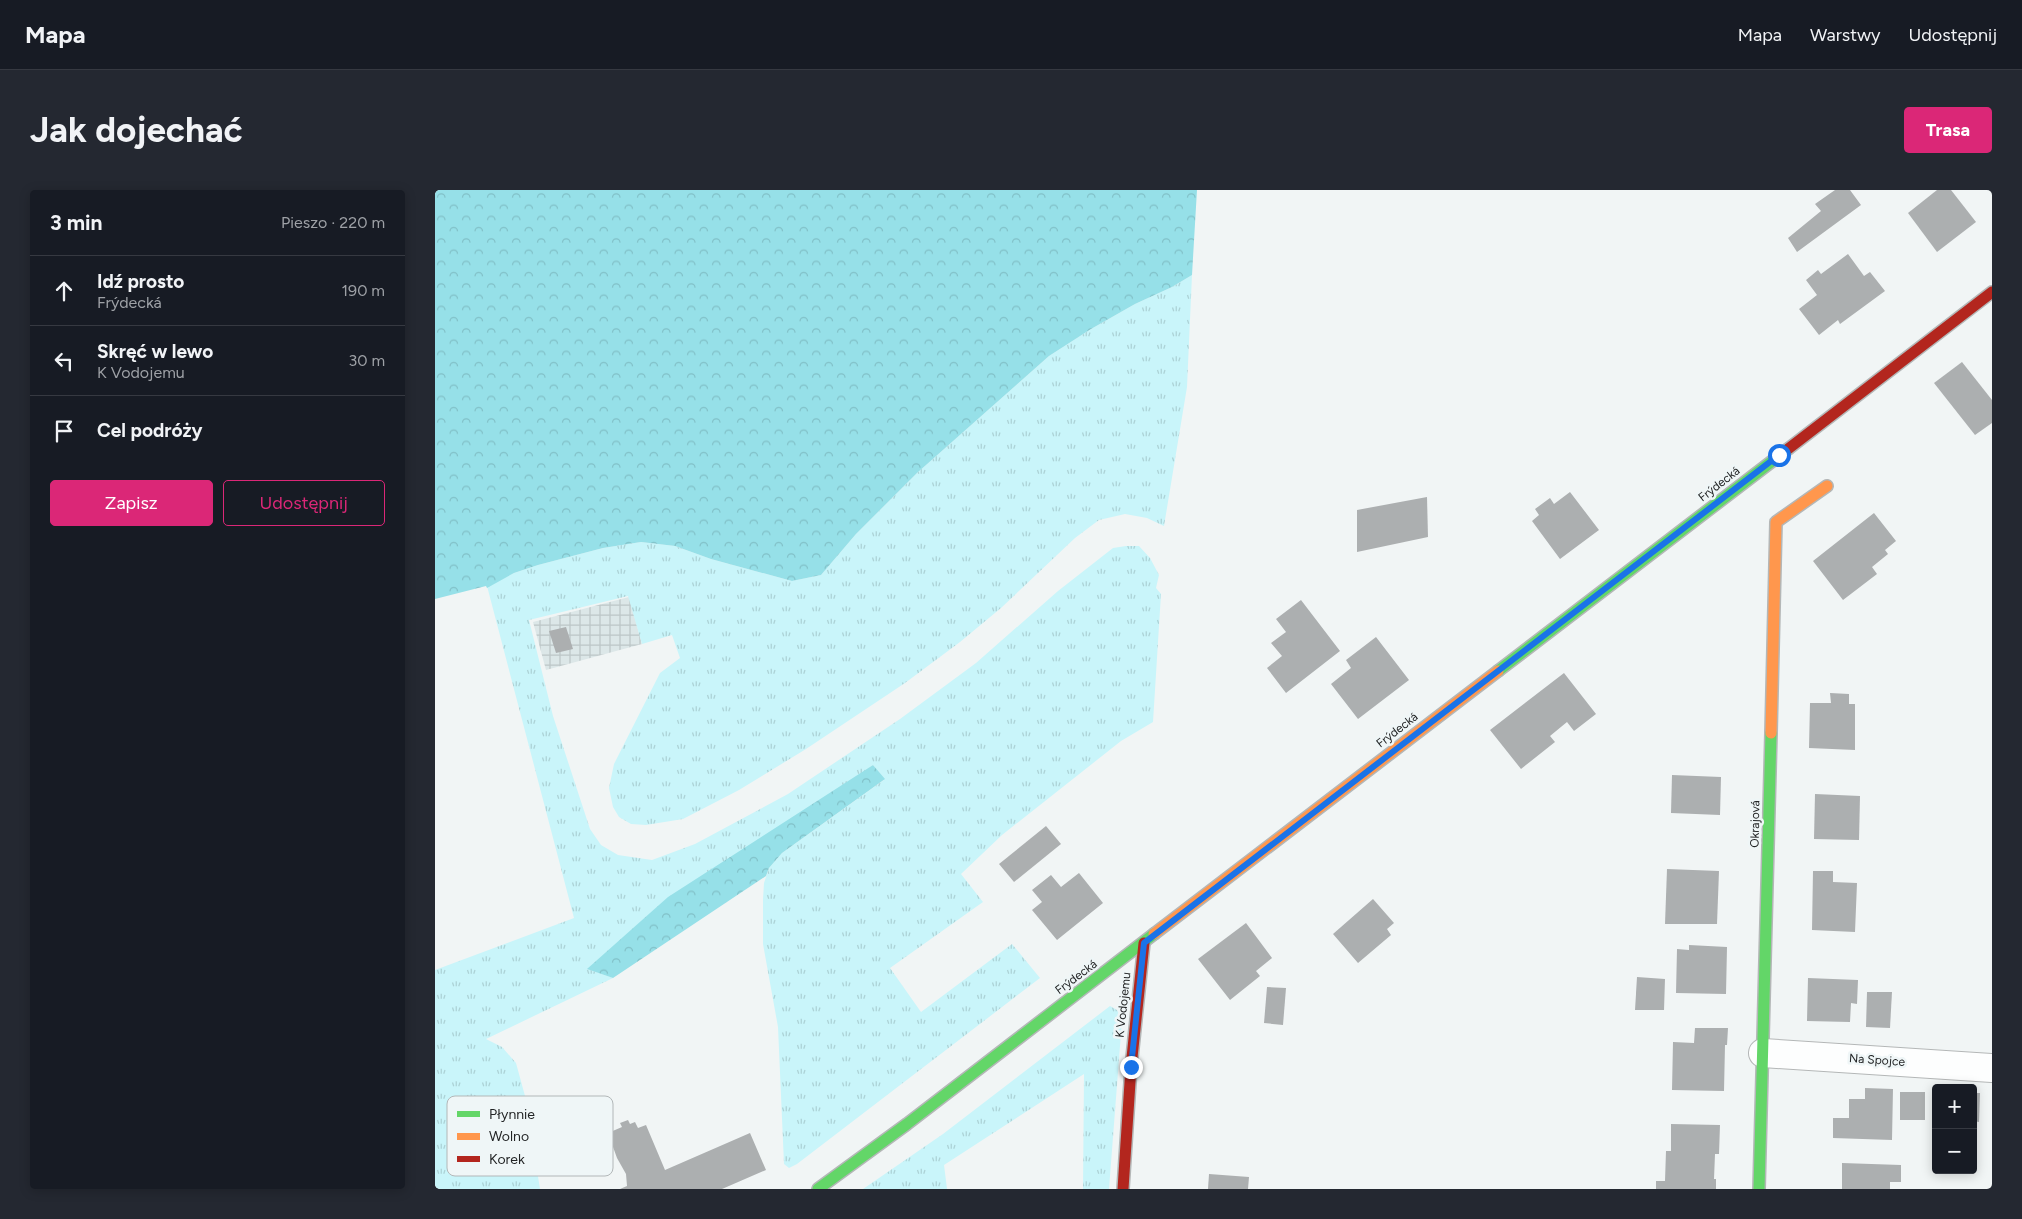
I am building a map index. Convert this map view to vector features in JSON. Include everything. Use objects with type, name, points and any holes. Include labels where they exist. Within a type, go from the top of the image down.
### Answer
[{"type":"main road","name":"Frýdecká","points":[[818,1189],[907,1124],[1144,943],[1992,292]]},
{"type":"main road","name":"Okrajová","points":[[1759,1189],[1776,522],[1827,486]]},
{"type":"main road","name":"K Vodojemu","points":[[1123,1189],[1131,1067],[1144,943]]},
{"type":"street","name":"Na Spojce","points":[[1763,1053],[1992,1068]]},
{"type":"shaded area","points":[[629,597],[642,644],[546,670],[533,622]]},
{"type":"green space","points":[[435,190],[1197,190],[1192,275],[1172,287],[1135,304],[1049,356],[917,473],[856,534],[821,575],[792,581],[711,559],[675,546],[641,542],[603,548],[538,565],[514,573],[487,588],[486,586],[435,599]]},
{"type":"green space","points":[[1192,275],[1187,387],[1164,526],[1147,518],[1125,514],[1099,520],[1075,538],[1001,608],[960,642],[905,683],[806,749],[739,790],[683,819],[646,825],[631,824],[619,817],[613,807],[609,788],[614,764],[660,673],[680,658],[672,635],[642,644],[628,596],[529,620],[553,716],[590,829],[601,845],[618,855],[652,860],[695,844],[788,794],[900,719],[976,663],[1058,591],[1113,548],[1139,546],[1150,558],[1159,575],[1156,588],[1161,594],[1153,722],[1121,741],[1002,835],[961,874],[983,902],[890,968],[921,1012],[1012,944],[1040,978],[797,1164],[789,1168],[784,1164],[778,1027],[763,944],[764,883],[769,868],[782,853],[884,780],[873,765],[588,969],[613,978],[486,1039],[502,1047],[516,1063],[525,1096],[447,1096],[447,1176],[538,1176],[540,1189],[435,1189],[435,970],[574,918],[487,586],[514,573],[538,565],[603,548],[641,542],[675,546],[711,559],[792,581],[821,575],[856,534],[917,473],[1049,356],[1135,304],[1172,287]]},
{"type":"green space","points":[[873,765],[885,779],[782,853],[769,868],[766,876],[613,978],[587,969],[668,897]]},
{"type":"green space","points":[[1110,1006],[1117,1010],[1122,1020],[1109,1189],[1083,1189],[1084,1074],[944,1165],[947,1189],[863,1189],[943,1134]]},
{"type":"building","points":[[1835,190],[1850,190],[1861,205],[1797,252],[1788,238],[1821,211],[1815,204]]},
{"type":"building","points":[[1937,190],[1951,190],[1976,222],[1937,252],[1908,213]]},
{"type":"building","points":[[1848,254],[1864,276],[1870,272],[1885,291],[1840,324],[1838,320],[1819,335],[1799,309],[1817,295],[1806,280],[1818,270],[1821,274]]},
{"type":"building","points":[[1962,362],[1992,400],[1992,423],[1975,435],[1934,383]]},
{"type":"building","points":[[1570,492],[1599,530],[1560,559],[1532,521],[1539,515],[1535,509],[1550,498],[1554,504]]},
{"type":"building","points":[[1427,497],[1428,537],[1357,552],[1357,510]]},
{"type":"building","points":[[1874,513],[1896,541],[1885,550],[1888,554],[1872,567],[1877,574],[1843,600],[1813,561]]},
{"type":"building","points":[[1301,600],[1340,651],[1286,693],[1267,668],[1282,656],[1271,643],[1286,632],[1276,619]]},
{"type":"building","points":[[566,627],[573,649],[556,653],[549,631]]},
{"type":"building","points":[[1376,637],[1409,680],[1358,719],[1331,684],[1351,668],[1346,660]]},
{"type":"building","points":[[1564,673],[1596,714],[1574,731],[1567,722],[1550,736],[1555,742],[1521,769],[1490,730]]},
{"type":"building","points":[[1830,693],[1849,694],[1849,704],[1855,704],[1855,750],[1809,748],[1810,703],[1831,703]]},
{"type":"building","points":[[1672,775],[1721,777],[1720,815],[1671,813]]},
{"type":"building","points":[[1815,794],[1860,796],[1859,840],[1814,839]]},
{"type":"building","points":[[1046,826],[1061,844],[1014,882],[999,864]]},
{"type":"building","points":[[1667,869],[1719,871],[1717,924],[1665,924]]},
{"type":"building","points":[[1813,871],[1833,871],[1833,882],[1857,883],[1855,932],[1812,930]]},
{"type":"building","points":[[1079,873],[1103,903],[1057,940],[1032,910],[1042,902],[1032,890],[1051,875],[1061,887]]},
{"type":"building","points":[[1373,899],[1394,923],[1387,929],[1391,935],[1358,963],[1333,934]]},
{"type":"building","points":[[1246,923],[1272,958],[1256,971],[1260,976],[1230,1000],[1198,959]]},
{"type":"building","points":[[1689,945],[1727,947],[1726,994],[1676,993],[1677,949],[1689,950]]},
{"type":"building","points":[[1637,977],[1665,979],[1664,1010],[1635,1010]]},
{"type":"building","points":[[1808,978],[1858,980],[1857,1004],[1851,1003],[1850,1022],[1807,1021]]},
{"type":"building","points":[[1267,987],[1286,988],[1283,1025],[1264,1023]]},
{"type":"building","points":[[1867,992],[1892,992],[1890,1028],[1866,1027]]},
{"type":"building","points":[[1695,1028],[1728,1028],[1727,1045],[1725,1045],[1724,1091],[1672,1090],[1673,1042],[1694,1043]]},
{"type":"building","points":[[1865,1088],[1893,1089],[1892,1140],[1833,1138],[1833,1118],[1849,1118],[1849,1099],[1865,1099]]},
{"type":"building","points":[[1900,1092],[1925,1092],[1925,1120],[1900,1120]]},
{"type":"building","points":[[1977,1093],[1980,1093],[1979,1122],[1977,1122]]},
{"type":"building","points":[[628,1120],[630,1124],[635,1122],[638,1128],[646,1125],[665,1170],[750,1133],[766,1170],[722,1189],[620,1189],[627,1186],[626,1174],[613,1147],[613,1131],[622,1127],[620,1123]]},
{"type":"building","points":[[1671,1124],[1720,1125],[1719,1154],[1715,1154],[1714,1179],[1716,1179],[1716,1189],[1656,1189],[1656,1181],[1665,1181],[1666,1151],[1671,1151]]},
{"type":"building","points":[[1842,1163],[1901,1165],[1901,1182],[1890,1182],[1890,1189],[1842,1189]]},
{"type":"building","points":[[1209,1174],[1249,1177],[1248,1189],[1208,1189]]},
{"type":"traffic: fast","points":[[1498,671],[1788,449]]},
{"type":"traffic: fast","points":[[1759,1189],[1771,733]]},
{"type":"traffic: fast","points":[[818,1189],[907,1124],[1154,934]]},
{"type":"traffic: slow","points":[[1771,733],[1776,522],[1827,486]]},
{"type":"traffic: slow","points":[[1154,934],[1498,671]]},
{"type":"traffic: jam","points":[[1788,449],[1992,292]]},
{"type":"traffic: jam","points":[[1123,1189],[1131,1067],[1144,943]]},
{"type":"route","points":[[1131,1067],[1144,943],[1779,455]]}]
